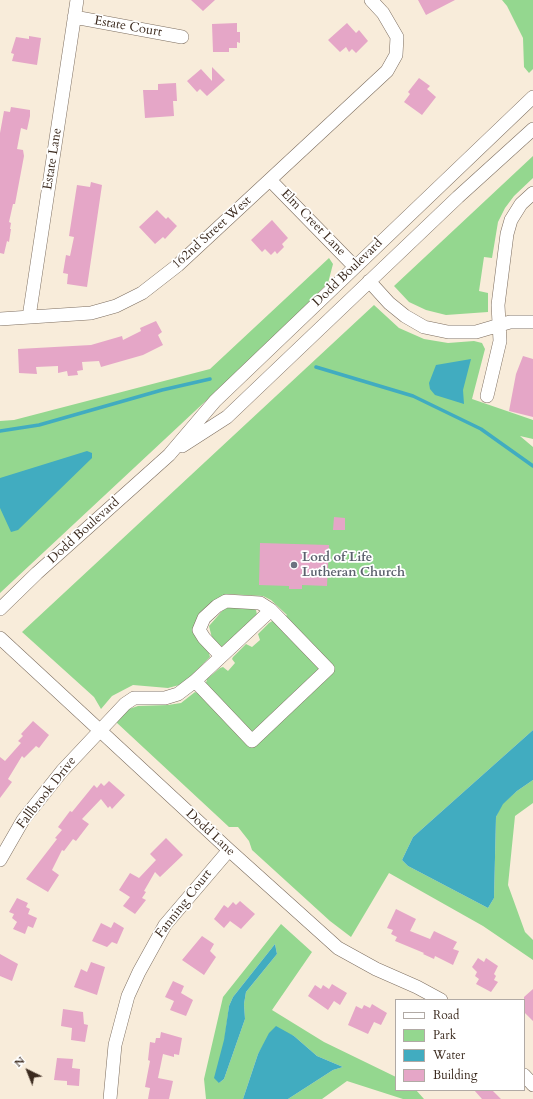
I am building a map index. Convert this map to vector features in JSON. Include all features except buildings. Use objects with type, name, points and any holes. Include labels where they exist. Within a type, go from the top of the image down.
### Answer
[{"type":"street","name":"Estate Lane","points":[[29,317],[77,0]]},
{"type":"street","name":"162nd Street West","points":[[0,320],[91,312],[116,306],[142,293],[178,265],[387,71],[396,55],[397,37],[383,13],[371,0]]},
{"type":"street","name":"Estate Court","points":[[74,17],[182,37]]},
{"type":"street","name":"Dodd Boulevard","points":[[0,609],[37,573],[169,455],[215,401],[533,97]]},
{"type":"street","name":"Dodd Boulevard","points":[[169,455],[226,417],[533,128]]},
{"type":"street","name":"Elm Creet Lane","points":[[270,180],[355,267]]},
{"type":"street","points":[[488,396],[500,341],[498,305],[510,220],[521,204],[533,193]]},
{"type":"street","points":[[369,281],[389,303],[405,316],[424,327],[448,332],[476,332],[510,322],[533,322]]},
{"type":"street","points":[[195,681],[252,741],[328,670],[271,610],[260,603],[226,601],[217,606],[204,618],[199,630],[204,638],[222,656]]},
{"type":"street","name":"Fallbrook Drive","points":[[0,860],[23,820],[62,771],[99,730],[134,698],[165,698],[178,694],[195,681],[271,610]]},
{"type":"street","name":"Dodd Lane","points":[[0,638],[228,850],[338,948],[376,969],[417,987],[439,999]]},
{"type":"street","name":"Fanning Court","points":[[110,1099],[117,1039],[128,996],[139,972],[165,926],[228,850]]},
{"type":"street","points":[[525,1076],[533,1085]]},
{"type":"green space","points":[[502,0],[533,0],[533,69],[529,73],[524,67],[523,38],[507,6]]},
{"type":"green space","points":[[533,156],[533,178],[514,196],[505,208],[498,222],[492,258],[484,257],[479,291],[488,293],[488,312],[446,315],[426,310],[409,302],[394,286]]},
{"type":"green space","points":[[329,258],[333,264],[328,283],[270,341],[0,593],[0,421],[14,420],[210,369]]},
{"type":"green space","points":[[374,305],[399,328],[424,339],[448,343],[474,341],[482,343],[485,349],[472,399],[533,420],[533,439],[520,436],[533,447],[533,730],[413,837],[402,860],[408,866],[488,908],[494,898],[496,817],[502,804],[533,780],[533,803],[515,816],[508,885],[525,932],[533,940],[533,960],[483,926],[389,873],[351,937],[330,921],[252,850],[249,841],[238,827],[229,827],[116,722],[129,709],[138,706],[181,703],[195,692],[202,695],[210,687],[206,683],[207,679],[220,668],[223,667],[228,671],[235,663],[232,659],[233,657],[246,644],[252,647],[260,640],[258,634],[269,623],[274,620],[277,624],[287,615],[271,600],[263,596],[226,594],[220,597],[199,616],[210,657],[183,684],[168,688],[133,685],[112,696],[101,709],[94,697],[22,632]]},
{"type":"green space","points":[[229,607],[251,607],[256,610],[257,615],[222,647],[212,638],[209,626],[223,610]]},
{"type":"green space","points":[[281,924],[312,952],[272,1010],[324,1042],[395,1077],[395,1091],[417,1091],[424,1099],[403,1099],[347,1081],[322,1099],[288,1099],[333,1070],[343,1067],[317,1056],[294,1036],[286,1033],[263,1046],[258,1054],[243,1099],[206,1099],[204,1079],[223,997]],"holes":[[[275,944],[277,954],[246,992],[244,1004],[245,1019],[224,1079],[219,1083],[229,1006],[233,997]]]},
{"type":"water","points":[[471,359],[463,390],[464,404],[435,395],[430,389],[429,383],[436,365]]},
{"type":"water","points":[[87,451],[92,453],[92,458],[18,530],[11,532],[0,508],[0,478]]},
{"type":"water","points":[[533,730],[533,780],[517,791],[503,804],[496,817],[494,898],[488,908],[408,866],[402,860],[413,837]]},
{"type":"water","points":[[275,944],[277,954],[246,992],[244,1004],[245,1019],[224,1079],[219,1083],[214,1078],[224,1040],[229,1006],[233,997]]},
{"type":"water","points":[[276,1026],[294,1036],[317,1056],[343,1067],[333,1070],[288,1099],[243,1099],[258,1054],[269,1033]]},
{"type":"waterway","points":[[316,367],[413,396],[481,429],[533,466]]},
{"type":"waterway","points":[[0,431],[39,425],[162,390],[210,379]]},
{"type":"place","name":"Lord of Life Lutheran Church","points":[[294,565]]}]
